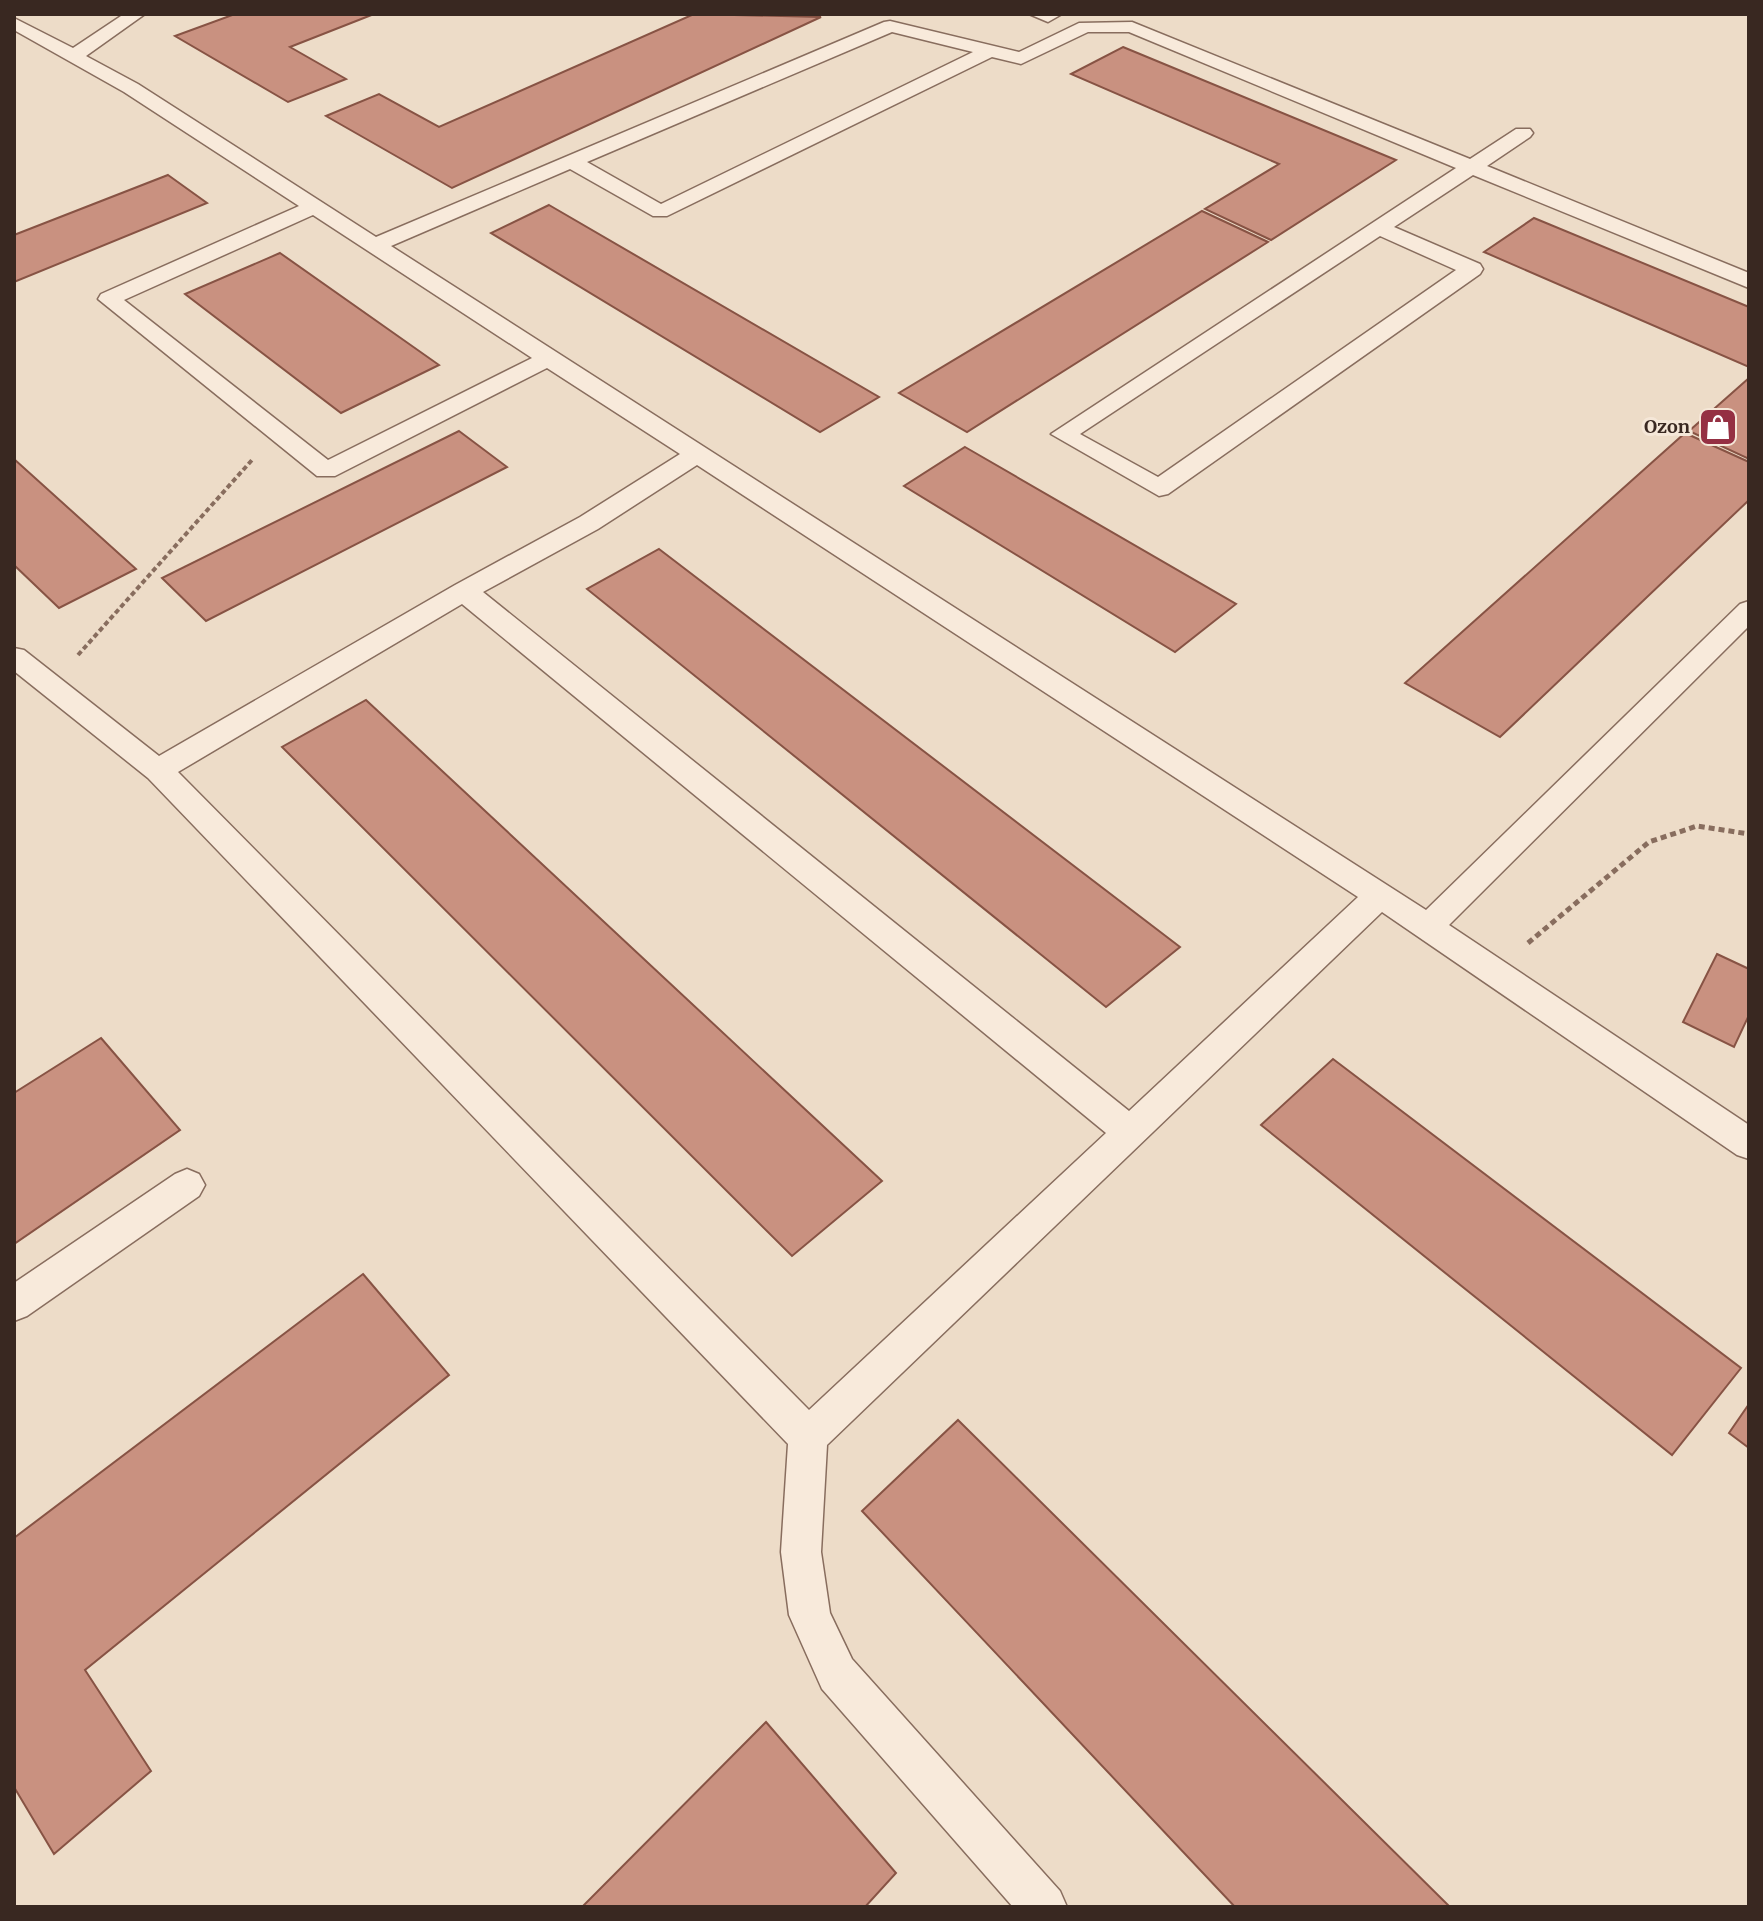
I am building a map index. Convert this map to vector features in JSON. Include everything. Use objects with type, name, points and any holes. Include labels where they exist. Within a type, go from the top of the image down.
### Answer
[{"type":"lane","points":[[75,55],[136,14]]},
{"type":"lane","points":[[1038,14],[1048,17],[1053,14]]},
{"type":"lane","points":[[375,245],[890,26],[1021,58],[1085,27],[1132,27],[1749,281]]},
{"type":"lane","points":[[21,32],[75,55],[315,206],[1380,895],[1749,1144]]},
{"type":"lane","points":[[572,162],[660,212],[989,51]]},
{"type":"lane","points":[[1379,228],[1472,269],[1159,488],[1063,434],[1523,133]]},
{"type":"lane","points":[[315,206],[109,299],[326,471],[549,358]]},
{"type":"lane","points":[[158,770],[464,591],[589,523],[698,454]]},
{"type":"lane","points":[[464,591],[1130,1132]]},
{"type":"lane","points":[[1428,927],[1749,610]]},
{"type":"lane","points":[[14,657],[158,770],[808,1437]]},
{"type":"lane","points":[[1044,1907],[837,1674],[810,1615],[801,1552],[808,1437],[1380,895]]},
{"type":"lane","points":[[14,1304],[187,1185]]},
{"type":"path","points":[[49,687],[277,432]]},
{"type":"path","points":[[1493,971],[1649,842],[1697,826],[1749,834]]},
{"type":"building","points":[[235,14],[374,14],[290,47],[346,79],[288,102],[175,36]]},
{"type":"building","points":[[694,14],[821,17],[452,188],[326,116],[379,94],[439,127]]},
{"type":"building","points":[[1123,47],[1396,160],[1271,240],[1205,209],[1279,164],[1071,74]]},
{"type":"building","points":[[168,175],[207,203],[14,282],[14,235]]},
{"type":"building","points":[[549,205],[879,397],[820,432],[491,233]]},
{"type":"building","points":[[1202,211],[1268,242],[967,432],[899,393]]},
{"type":"building","points":[[1534,218],[1749,307],[1749,367],[1484,252]]},
{"type":"building","points":[[280,253],[439,365],[341,413],[185,294]]},
{"type":"building","points":[[1749,378],[1749,459],[1689,431]]},
{"type":"building","points":[[459,431],[507,467],[206,621],[162,578]]},
{"type":"building","points":[[1685,433],[1749,462],[1749,500],[1500,737],[1405,683]]},
{"type":"building","points":[[965,447],[1236,604],[1175,652],[904,486]]},
{"type":"building","points":[[14,459],[136,569],[59,608],[14,565]]},
{"type":"building","points":[[659,549],[1180,947],[1106,1007],[587,589]]},
{"type":"building","points":[[366,700],[882,1181],[792,1256],[282,747]]},
{"type":"building","points":[[1717,954],[1749,969],[1749,1015],[1734,1047],[1683,1022]]},
{"type":"building","points":[[101,1038],[180,1130],[14,1244],[14,1093]]},
{"type":"building","points":[[1333,1059],[1741,1368],[1672,1455],[1261,1125]]},
{"type":"building","points":[[363,1274],[449,1375],[85,1670],[151,1771],[54,1854],[14,1787],[14,1538]]},
{"type":"building","points":[[1749,1404],[1749,1448],[1729,1433]]},
{"type":"building","points":[[958,1420],[1450,1907],[1235,1907],[862,1511]]},
{"type":"building","points":[[766,1722],[896,1873],[865,1907],[582,1907]]},
{"type":"place","name":"Ozon","points":[[1718,427]]}]
